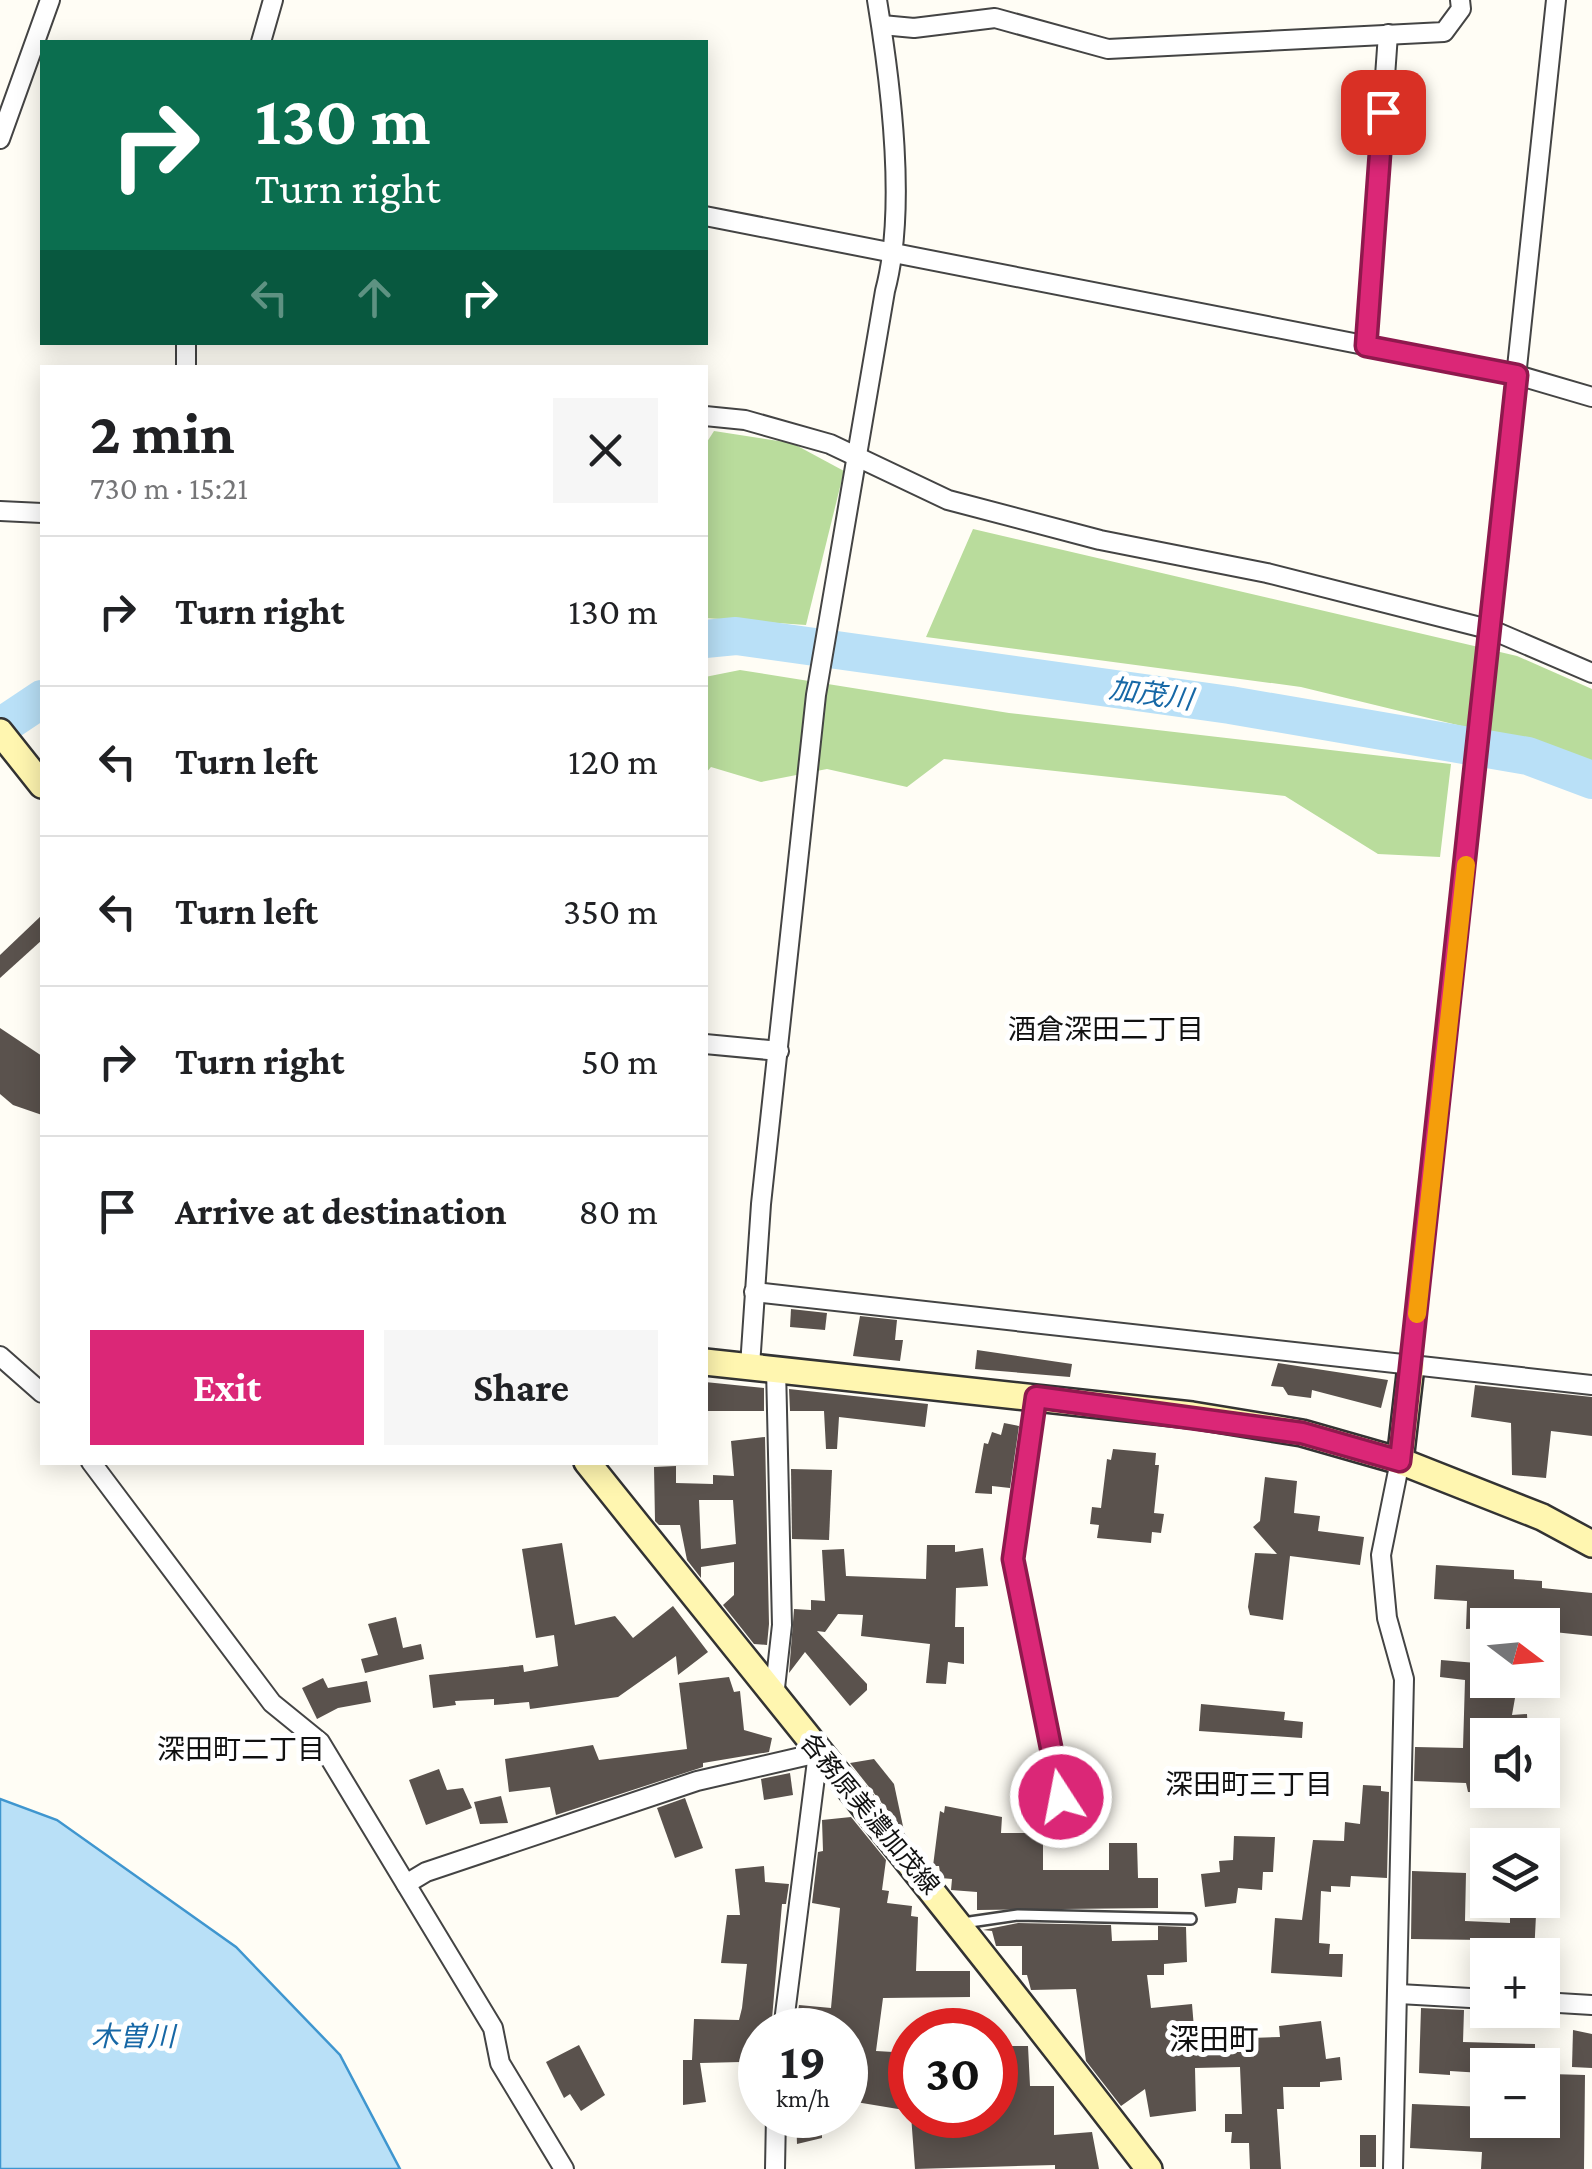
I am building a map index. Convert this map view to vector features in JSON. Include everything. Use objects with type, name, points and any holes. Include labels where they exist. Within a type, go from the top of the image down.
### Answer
[{"type":"street","points":[[0,139],[50,0]]},
{"type":"street","points":[[262,40],[273,0]]},
{"type":"street","points":[[750,1366],[754,1292],[816,695],[884,291],[896,250],[895,179],[878,0]]},
{"type":"street","points":[[882,25],[914,28],[995,18],[1108,49],[1444,32],[1462,9],[1460,0]]},
{"type":"street","points":[[1392,2169],[1404,1679],[1387,1618],[1381,1554],[1400,1461],[1492,630],[1556,0]]},
{"type":"street","points":[[1366,346],[1388,34]]},
{"type":"street","points":[[708,217],[896,250],[1517,375],[1592,397]]},
{"type":"street","points":[[708,416],[745,420],[830,444],[948,500],[1100,540],[1268,572],[1492,630],[1592,673]]},
{"type":"street","points":[[0,511],[40,514]]},
{"type":"street","points":[[0,732],[38,779]]},
{"type":"street","points":[[708,1044],[779,1051]]},
{"type":"street","points":[[754,1292],[1592,1385]]},
{"type":"street","points":[[0,1356],[40,1391]]},
{"type":"street","points":[[708,1362],[1036,1397],[1302,1433],[1400,1461],[1542,1517],[1592,1544]]},
{"type":"street","points":[[774,1696],[782,1625],[776,1368]]},
{"type":"street","points":[[1036,1397],[1013,1559],[1061,1797]]},
{"type":"street","points":[[94,1465],[272,1703],[320,1742],[493,2028],[500,2063],[564,2169]]},
{"type":"street","name":"各務原美濃加茂線","points":[[588,1465],[960,1924],[1148,2169]]},
{"type":"street","points":[[406,1884],[426,1872],[697,1781],[818,1753],[786,2008]]},
{"type":"street","points":[[1399,1994],[1470,1998]]},
{"type":"street","points":[[1560,2003],[1592,2004]]},
{"type":"street","points":[[775,2169],[776,2138]]},
{"type":"lane","points":[[960,1924],[1018,1915],[1191,1919]]},
{"type":"green space","points":[[714,431],[792,443],[844,471],[806,625],[708,618],[708,440]]},
{"type":"green space","points":[[973,529],[1517,656],[1592,689],[1592,771],[1519,740],[1301,687],[926,637]]},
{"type":"green space","points":[[740,670],[1009,713],[1451,764],[1440,857],[1378,854],[1285,796],[944,759],[907,787],[827,769],[761,782],[711,767],[708,770],[708,676]]},
{"type":"water","name":"木曽川","points":[[0,1799],[57,1820],[236,1947],[340,2055],[400,2169],[0,2169]]},
{"type":"building","points":[[40,917],[40,942],[0,978],[0,955]]},
{"type":"building","points":[[0,1028],[40,1055],[40,1114],[13,1105],[0,1094]]},
{"type":"building","points":[[791,1309],[827,1313],[825,1330],[790,1327]]},
{"type":"building","points":[[860,1316],[897,1320],[895,1340],[903,1340],[900,1361],[853,1356]]},
{"type":"building","points":[[977,1350],[1072,1364],[1070,1377],[975,1369]]},
{"type":"building","points":[[1278,1363],[1388,1380],[1381,1408],[1312,1390],[1311,1398],[1288,1395],[1283,1387],[1271,1386]]},
{"type":"building","points":[[708,1382],[764,1388],[764,1411],[708,1411]]},
{"type":"building","points":[[1475,1385],[1592,1397],[1592,1436],[1551,1431],[1546,1478],[1512,1475],[1511,1423],[1471,1417]]},
{"type":"building","points":[[789,1389],[928,1404],[925,1427],[839,1417],[837,1449],[826,1449],[824,1411],[790,1411]]},
{"type":"building","points":[[1004,1423],[1019,1426],[1010,1488],[992,1486],[992,1494],[975,1493],[984,1443],[988,1444],[992,1432],[1001,1435]]},
{"type":"building","points":[[765,1437],[767,1645],[754,1644],[723,1605],[734,1595],[734,1562],[701,1567],[701,1578],[687,1560],[680,1525],[659,1525],[655,1521],[654,1467],[676,1466],[676,1483],[713,1484],[713,1475],[734,1476],[731,1441]],"holes":[[[699,1500],[733,1500],[736,1544],[701,1549]]]},
{"type":"building","points":[[1113,1449],[1156,1453],[1155,1465],[1159,1465],[1154,1513],[1164,1514],[1161,1533],[1152,1532],[1151,1543],[1097,1538],[1099,1525],[1090,1524],[1092,1507],[1101,1508],[1107,1459],[1111,1460]]},
{"type":"building","points":[[791,1469],[832,1470],[829,1540],[792,1539]]},
{"type":"building","points":[[1265,1477],[1297,1481],[1294,1513],[1320,1516],[1318,1531],[1364,1537],[1360,1565],[1290,1556],[1283,1620],[1250,1615],[1248,1607],[1255,1553],[1277,1554],[1253,1527],[1260,1521]]},
{"type":"building","points":[[562,1543],[575,1625],[615,1616],[633,1638],[673,1606],[708,1652],[678,1675],[676,1656],[618,1697],[530,1709],[529,1702],[494,1705],[494,1699],[455,1701],[456,1705],[433,1708],[429,1675],[523,1665],[524,1672],[558,1666],[554,1635],[536,1638],[522,1549]]},
{"type":"building","points":[[927,1545],[955,1545],[955,1552],[983,1548],[988,1586],[956,1588],[955,1627],[964,1627],[964,1664],[948,1662],[946,1684],[926,1683],[930,1644],[861,1636],[863,1615],[838,1614],[825,1632],[817,1631],[867,1684],[867,1690],[850,1706],[805,1652],[789,1673],[794,1609],[811,1610],[811,1600],[825,1601],[822,1550],[844,1549],[846,1576],[926,1579]]},
{"type":"building","points":[[1436,1565],[1514,1570],[1514,1579],[1542,1581],[1542,1588],[1592,1593],[1592,1636],[1560,1633],[1560,1608],[1470,1608],[1470,1629],[1466,1629],[1467,1601],[1434,1599]]},
{"type":"building","points":[[396,1617],[403,1648],[421,1644],[424,1659],[365,1673],[361,1659],[378,1655],[368,1624]]},
{"type":"building","points":[[1441,1660],[1470,1662],[1470,1698],[1515,1698],[1512,1715],[1527,1714],[1527,1718],[1470,1718],[1470,1792],[1466,1783],[1414,1781],[1415,1747],[1463,1748],[1465,1680],[1440,1677]]},
{"type":"building","points":[[729,1677],[734,1692],[740,1691],[744,1730],[772,1738],[769,1752],[703,1763],[703,1767],[556,1815],[550,1787],[509,1792],[505,1759],[593,1745],[599,1760],[687,1749],[679,1683]]},
{"type":"building","points":[[323,1678],[328,1688],[367,1681],[371,1702],[338,1708],[317,1719],[302,1688]]},
{"type":"building","points":[[1201,1704],[1285,1712],[1284,1720],[1303,1722],[1302,1738],[1199,1731]]},
{"type":"building","points":[[874,1759],[894,1784],[904,1831],[850,1763]]},
{"type":"building","points":[[439,1769],[447,1790],[463,1788],[472,1808],[426,1825],[409,1780]]},
{"type":"building","points":[[790,1773],[793,1795],[764,1800],[761,1779]]},
{"type":"building","points":[[1363,1785],[1381,1786],[1381,1791],[1389,1792],[1387,1878],[1351,1876],[1350,1887],[1331,1886],[1331,1892],[1321,1891],[1319,1943],[1330,1944],[1329,1954],[1343,1954],[1342,1977],[1271,1973],[1275,1918],[1302,1920],[1313,1840],[1344,1841],[1345,1822],[1360,1824]]},
{"type":"building","points":[[501,1796],[508,1823],[480,1824],[474,1802]]},
{"type":"building","points":[[685,1798],[703,1848],[675,1858],[657,1808]]},
{"type":"building","points":[[945,1806],[1002,1817],[1001,1833],[1043,1833],[1043,1870],[1109,1870],[1109,1843],[1137,1843],[1138,1878],[1158,1878],[1158,1908],[977,1910],[977,1892],[951,1890],[952,1879],[941,1878],[939,1866],[933,1866],[940,1811],[944,1813]]},
{"type":"building","points":[[851,1817],[886,1860],[882,1890],[889,1891],[887,1903],[912,1906],[911,1916],[918,1917],[916,1971],[970,1971],[970,1997],[883,1998],[876,2051],[888,2052],[888,2107],[868,2104],[868,2008],[831,2008],[840,1908],[812,1903],[818,1852],[823,1851],[822,1820]]},
{"type":"building","points":[[1234,1836],[1275,1837],[1273,1872],[1263,1872],[1262,1890],[1238,1888],[1236,1903],[1205,1907],[1201,1874],[1220,1872],[1219,1861],[1233,1860]]},
{"type":"building","points":[[764,1866],[765,1882],[789,1884],[786,1904],[782,1904],[773,2008],[742,2008],[747,1964],[721,1963],[727,1915],[740,1915],[735,1869]]},
{"type":"building","points":[[1412,1871],[1466,1873],[1465,1921],[1510,1923],[1510,1918],[1536,1918],[1535,1938],[1411,1939]]},
{"type":"building","points":[[1018,1923],[1111,1925],[1112,1941],[1158,1940],[1158,1926],[1186,1927],[1187,1962],[1164,1964],[1164,1975],[1147,1975],[1151,2008],[1192,2004],[1195,2040],[1280,2037],[1279,2026],[1321,2021],[1326,2059],[1340,2057],[1342,2080],[1320,2082],[1320,2087],[1283,2087],[1284,2109],[1277,2109],[1281,2169],[1250,2169],[1249,2143],[1231,2143],[1232,2132],[1225,2132],[1225,2114],[1242,2114],[1240,2067],[1195,2068],[1196,2111],[1150,2117],[1145,2089],[1121,2106],[1086,2061],[1076,1989],[1031,1990],[1027,1975],[1022,1975],[1022,1946],[996,1946],[992,1931],[983,1930]]},
{"type":"building","points":[[1421,2008],[1464,2010],[1463,2042],[1535,2044],[1535,2048],[1470,2048],[1470,2072],[1419,2073]]},
{"type":"building","points":[[694,2019],[738,2020],[738,2062],[700,2063],[706,2102],[683,2105],[683,2060],[692,2060]]},
{"type":"building","points":[[1573,2030],[1592,2034],[1592,2068],[1572,2067]]},
{"type":"building","points":[[579,2045],[605,2095],[581,2111],[570,2094],[564,2098],[546,2062]]},
{"type":"building","points":[[1018,2046],[1028,2046],[1030,2086],[1054,2086],[1054,2135],[1092,2132],[1099,2169],[1055,2169],[1055,2165],[915,2169],[913,2138],[1018,2138]]},
{"type":"building","points":[[1560,2074],[1585,2075],[1584,2169],[1481,2169],[1482,2152],[1410,2148],[1412,2104],[1470,2106],[1470,2138],[1560,2138]]},
{"type":"building","points":[[1360,2135],[1376,2135],[1376,2167],[1360,2167]]},
{"type":"building","points":[[797,2138],[822,2138],[797,2144]]},
{"type":"waterway","name":"加茂川","points":[[708,639],[736,636],[1230,705],[1528,756],[1592,780]]},
{"type":"waterway","name":"加茂川","points":[[0,727],[40,700]]},
{"type":"slow traffic","points":[[1417,1314],[1466,865]]},
{"type":"district","name":"酒倉深田二丁目","points":[[1106,1029]]},
{"type":"district","name":"深田町二丁目","points":[[241,1749]]},
{"type":"district","name":"深田町三丁目","points":[[1249,1784]]},
{"type":"district","name":"深田町","points":[[1214,2039]]},
{"type":"route","points":[[1061,1797],[1013,1559],[1036,1397],[1192,1415],[1302,1433],[1400,1461],[1440,1120],[1517,375],[1366,346],[1383,112]]}]
